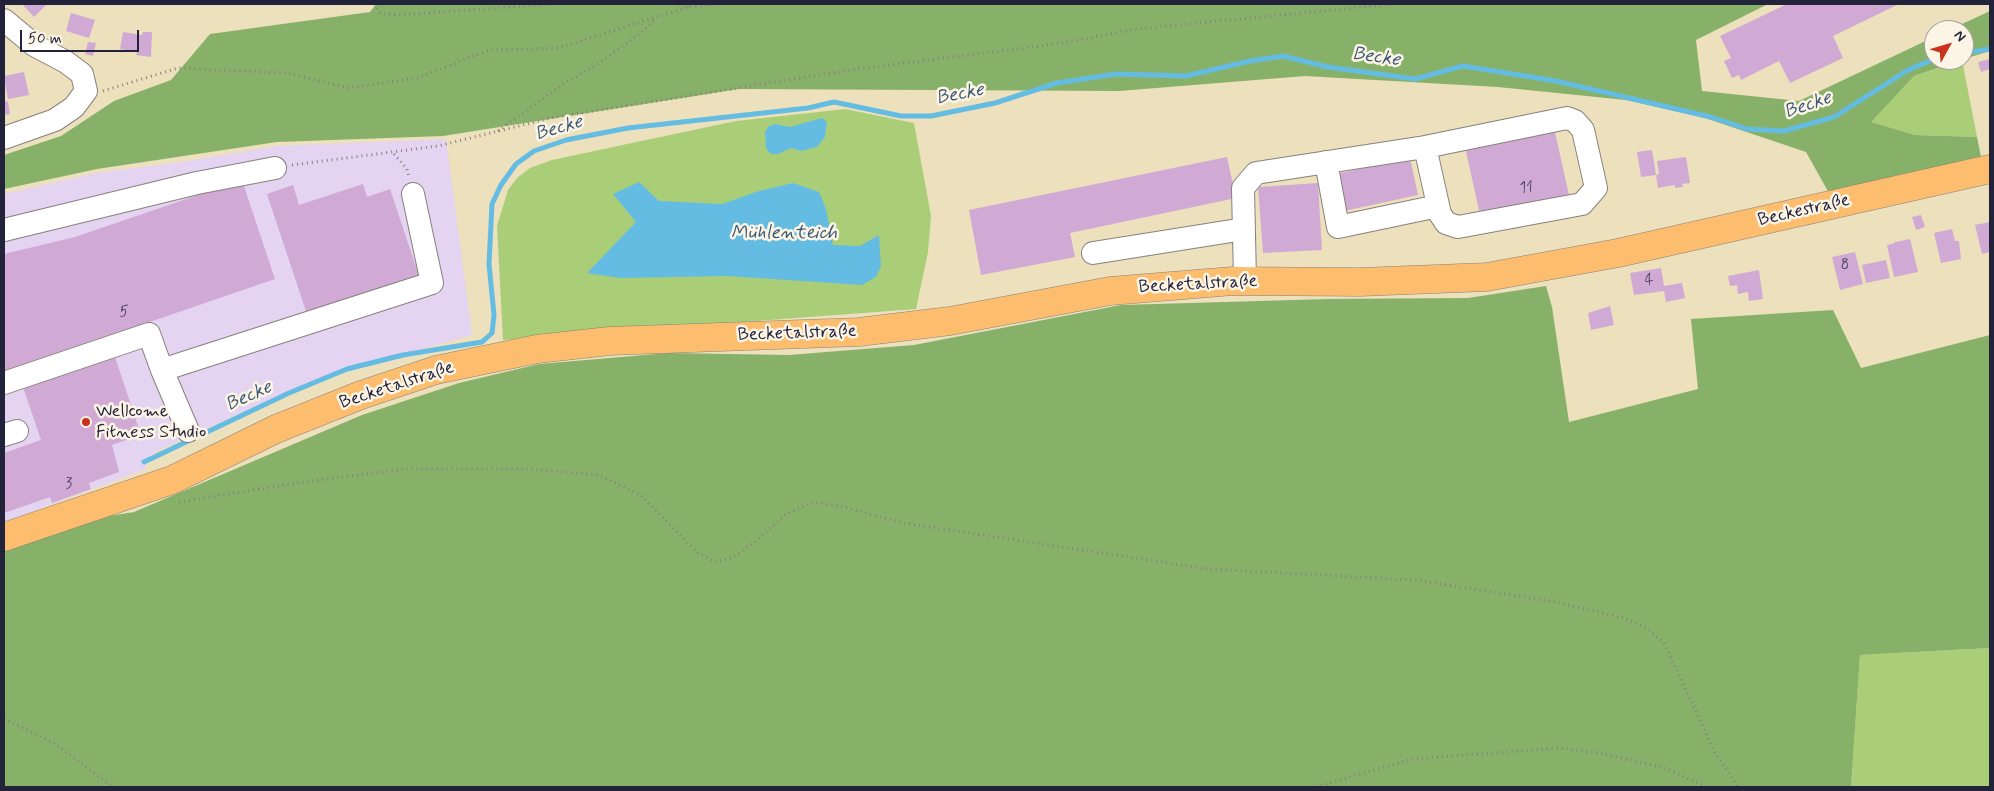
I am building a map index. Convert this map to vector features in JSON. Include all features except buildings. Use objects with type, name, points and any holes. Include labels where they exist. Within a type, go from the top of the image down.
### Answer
[{"type":"main road","name":"Beckestraße","points":[[1618,253],[1990,169]]},
{"type":"main road","name":"Becketalstraße","points":[[4,537],[172,480],[276,429],[361,395],[436,370],[491,358],[610,341],[859,332],[950,321],[1110,291],[1245,281],[1360,282],[1488,277],[1618,253]]},
{"type":"street","points":[[4,20],[34,45],[66,62],[82,74],[86,91],[74,107],[54,120],[4,138]]},
{"type":"street","points":[[1245,281],[1243,188],[1256,173],[1425,147],[1568,118],[1575,121],[1583,130],[1596,188],[1582,204],[1458,227],[1446,222],[1438,206],[1425,147]]},
{"type":"street","points":[[1326,162],[1338,228],[1438,206]]},
{"type":"street","points":[[4,230],[197,183],[275,168]]},
{"type":"street","points":[[162,370],[432,283],[413,194]]},
{"type":"street","points":[[1093,253],[1244,229]]},
{"type":"street","points":[[4,384],[91,352],[149,334],[188,431]]},
{"type":"path","points":[[380,4],[377,8],[380,12],[399,16],[552,4]]},
{"type":"path","points":[[678,4],[689,8]]},
{"type":"path","points":[[86,91],[107,91],[178,68],[286,73],[349,88],[417,78],[489,50],[558,48],[689,8],[717,4]]},
{"type":"path","points":[[275,168],[438,146],[555,117],[857,70],[1056,44],[1136,29],[1394,4]]},
{"type":"path","points":[[495,133],[557,88],[603,60],[641,33],[658,17]]},
{"type":"path","points":[[393,153],[407,170],[413,194]]},
{"type":"path","points":[[243,492],[297,483],[404,470],[531,469],[598,475],[641,495],[698,553],[715,562],[732,558],[757,540],[786,514],[814,502],[843,506],[904,523],[1208,568],[1416,580],[1556,602],[1620,617],[1647,628],[1664,644],[1714,751],[1738,787]]},
{"type":"path","points":[[4,719],[54,743],[113,787]]},
{"type":"path","points":[[1316,787],[1412,759],[1560,748],[1600,753],[1668,769],[1706,787]]},
{"type":"shaded area","points":[[446,139],[472,335],[313,380],[153,453],[144,470],[4,522],[4,194],[96,173],[188,161],[277,146]]},
{"type":"green space","points":[[376,4],[1768,4],[1696,40],[1702,91],[1799,101],[1924,42],[1924,70],[1932,70],[1914,76],[1871,122],[1915,135],[1977,137],[1982,162],[1829,193],[1806,152],[1705,118],[1626,100],[1498,87],[1305,76],[1119,91],[739,89],[443,136],[277,142],[97,169],[4,189],[4,155],[61,136],[114,101],[171,80],[210,34],[370,12]]},
{"type":"green space","points":[[1990,11],[1990,51],[1974,56],[1974,20],[1971,20]]},
{"type":"green space","points":[[1932,70],[1964,70],[1977,137],[1915,135],[1870,122],[1914,76]]},
{"type":"green space","points":[[845,109],[914,123],[931,216],[928,252],[916,309],[503,340],[497,226],[508,190],[517,178],[530,168],[552,160],[736,121]]},
{"type":"green space","points":[[1546,286],[1552,307],[1569,422],[1698,389],[1691,319],[1833,310],[1861,368],[1990,335],[1990,648],[1860,655],[1851,787],[4,787],[4,548],[97,518],[134,512],[362,415],[459,383],[539,364],[668,353],[789,355],[914,345],[1121,305],[1329,299],[1468,298]]},
{"type":"green space","points":[[1990,648],[1990,787],[1851,787],[1860,655]]},
{"type":"water","points":[[822,118],[827,122],[825,137],[817,147],[801,151],[791,148],[778,154],[771,154],[766,148],[765,132],[769,126],[775,124],[790,127]]},
{"type":"water","name":"Mühlenteich","points":[[639,182],[659,201],[722,204],[759,191],[793,183],[819,192],[826,209],[833,245],[860,246],[879,235],[881,266],[876,277],[862,285],[727,276],[620,278],[587,273],[636,222],[613,194]]},
{"type":"waterway","name":"Becke","points":[[1974,51],[1990,49]]},
{"type":"waterway","name":"Becke","points":[[144,462],[289,393],[347,369],[403,355],[482,342],[492,333],[494,315],[489,264],[492,204],[501,185],[516,164],[534,151],[566,140],[628,128],[808,108],[834,102],[901,116],[931,116],[995,103],[1057,83],[1116,74],[1186,76],[1250,61],[1283,56],[1328,67],[1415,79],[1463,66],[1556,81],[1711,117],[1747,129],[1784,131],[1834,117],[1908,70],[1924,63]]},
{"type":"place","name":"Wellcome Fitness Studio","points":[[86,422]]}]
